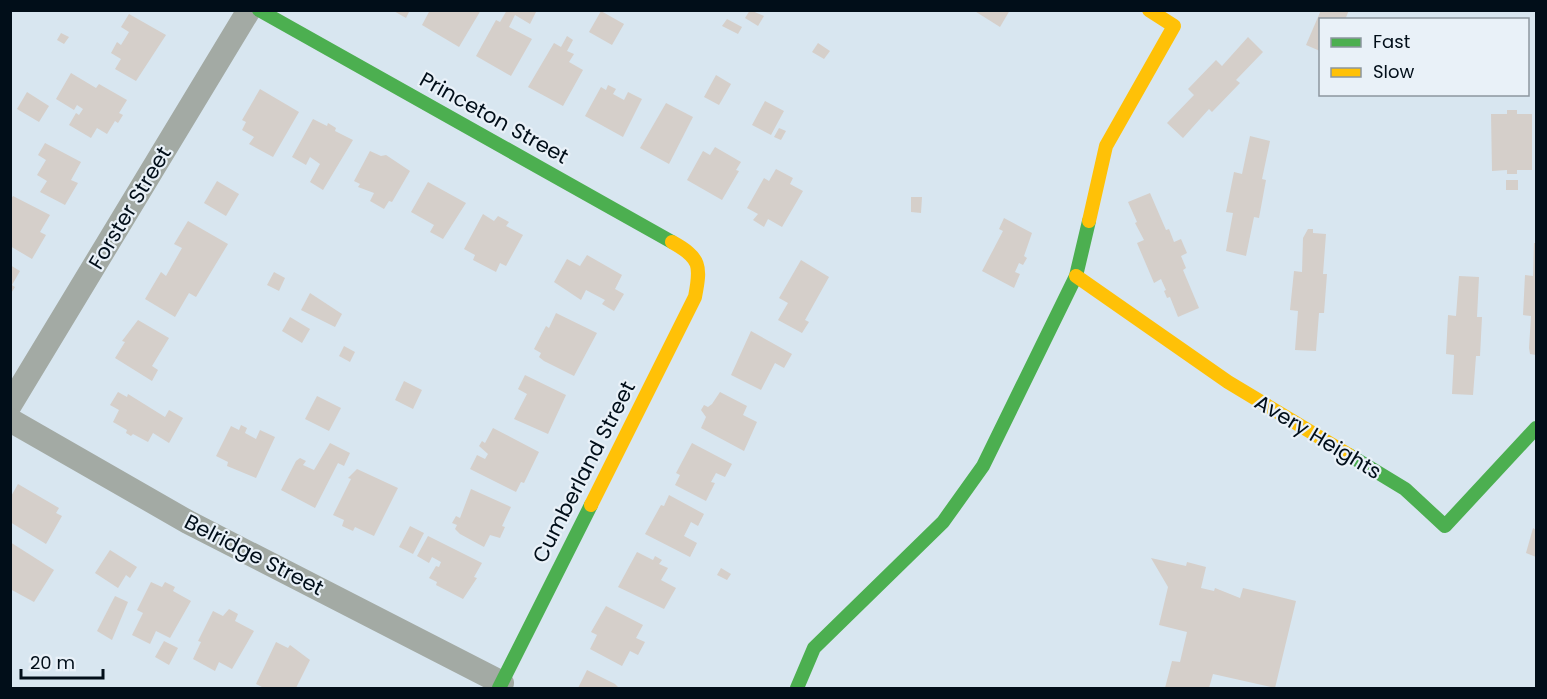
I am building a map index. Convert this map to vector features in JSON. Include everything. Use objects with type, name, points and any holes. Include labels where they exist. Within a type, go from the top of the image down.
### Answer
[{"type":"street","name":"Forster Street","points":[[10,405],[249,10]]},
{"type":"street","name":"Princeton Street","points":[[259,10],[692,253],[700,271]]},
{"type":"street","points":[[797,688],[814,648],[943,522],[983,466],[1076,276],[1106,146],[1179,18],[1149,10]]},
{"type":"street","name":"Cumberland Street","points":[[501,686],[695,297],[700,271]]},
{"type":"street","name":"Avery Heights","points":[[1076,276],[1228,382],[1404,489],[1445,526],[1536,428]]},
{"type":"street","name":"Belridge Street","points":[[10,420],[188,522],[501,686]]},
{"type":"building","points":[[392,10],[410,10],[406,18]]},
{"type":"building","points":[[430,10],[481,10],[459,47],[422,25]]},
{"type":"building","points":[[507,10],[537,10],[530,24],[515,15],[509,27],[532,39],[511,76],[476,56],[496,20],[500,22]]},
{"type":"building","points":[[750,10],[764,16],[758,26],[745,18]]},
{"type":"building","points":[[973,10],[1010,10],[1000,27]]},
{"type":"building","points":[[1321,10],[1349,10],[1346,18],[1319,18],[1319,51],[1306,45]]},
{"type":"building","points":[[601,11],[624,24],[612,45],[589,32]]},
{"type":"building","points":[[129,14],[166,35],[136,81],[115,69],[121,59],[111,53],[117,42],[121,45],[129,32],[121,27]]},
{"type":"building","points":[[727,19],[742,27],[738,34],[722,26]]},
{"type":"building","points":[[61,33],[69,37],[64,44],[57,40]]},
{"type":"building","points":[[567,36],[573,40],[567,51],[574,54],[569,62],[583,70],[563,106],[528,87],[554,43],[561,47]]},
{"type":"building","points":[[1248,37],[1263,52],[1236,80],[1240,83],[1212,112],[1209,109],[1183,138],[1167,123],[1194,95],[1188,89],[1216,60],[1222,66]]},
{"type":"building","points":[[818,43],[830,51],[824,59],[812,52]]},
{"type":"building","points":[[71,73],[96,88],[99,84],[127,100],[119,113],[123,115],[118,123],[115,121],[107,134],[97,128],[91,138],[69,125],[76,113],[79,115],[83,109],[77,105],[74,110],[56,99]]},
{"type":"building","points":[[716,75],[731,84],[719,105],[704,97]]},
{"type":"building","points":[[608,85],[616,89],[613,94],[624,100],[628,92],[642,99],[623,137],[585,116],[601,87],[606,90]]},
{"type":"building","points":[[260,89],[299,112],[273,157],[249,144],[254,137],[242,130],[246,122],[242,120]]},
{"type":"building","points":[[27,92],[49,106],[39,122],[17,109]]},
{"type":"building","points":[[765,101],[784,111],[771,135],[752,125]]},
{"type":"building","points":[[666,103],[693,117],[669,164],[640,148]]},
{"type":"building","points":[[1507,110],[1517,110],[1517,114],[1532,114],[1532,170],[1517,170],[1517,174],[1507,174],[1507,170],[1492,171],[1491,114],[1507,114]]},
{"type":"building","points":[[313,119],[327,126],[328,123],[336,128],[335,131],[353,140],[323,190],[310,182],[320,164],[310,157],[306,165],[292,157]]},
{"type":"building","points":[[779,128],[786,131],[781,140],[774,137]]},
{"type":"building","points":[[1250,136],[1270,141],[1262,179],[1266,180],[1259,218],[1254,217],[1246,256],[1226,251],[1233,213],[1226,212],[1234,172],[1242,174]]},
{"type":"building","points":[[45,143],[81,162],[71,180],[78,183],[65,205],[40,192],[47,181],[37,175],[46,160],[38,155]]},
{"type":"building","points":[[715,147],[741,162],[736,170],[739,171],[722,200],[687,180],[703,151],[710,155]]},
{"type":"building","points":[[370,151],[381,156],[386,155],[410,171],[392,202],[389,201],[384,209],[370,201],[374,193],[358,187],[360,184],[354,181]]},
{"type":"building","points":[[776,169],[793,178],[790,184],[803,191],[782,227],[768,219],[764,227],[753,220],[758,214],[747,208],[764,178],[769,181]]},
{"type":"building","points":[[1506,180],[1518,180],[1518,190],[1506,190]]},
{"type":"building","points":[[217,181],[239,194],[226,216],[204,203]]},
{"type":"building","points":[[428,182],[466,203],[443,239],[430,232],[434,225],[411,212]]},
{"type":"building","points":[[1150,193],[1166,230],[1169,229],[1174,242],[1181,239],[1187,253],[1181,256],[1186,268],[1183,270],[1199,308],[1178,317],[1170,297],[1167,298],[1161,279],[1154,283],[1137,243],[1144,240],[1128,202]]},
{"type":"building","points":[[13,196],[50,215],[40,232],[46,235],[32,259],[10,246],[10,201]]},
{"type":"building","points":[[911,197],[922,197],[921,213],[911,212]]},
{"type":"building","points":[[483,214],[494,221],[498,216],[509,222],[506,226],[523,235],[506,266],[500,263],[496,272],[473,260],[475,255],[464,249]]},
{"type":"building","points":[[1004,218],[1032,233],[1024,256],[1027,258],[1023,265],[1019,263],[1015,272],[1020,274],[1014,288],[982,271],[1003,231],[999,229]]},
{"type":"building","points":[[188,221],[228,244],[196,297],[189,293],[175,317],[145,299],[161,272],[166,276],[182,248],[174,244]]},
{"type":"building","points":[[1308,229],[1313,229],[1313,233],[1326,234],[1323,274],[1327,274],[1324,313],[1319,313],[1316,351],[1295,350],[1298,311],[1290,310],[1294,271],[1302,272],[1303,238]]},
{"type":"building","points":[[1534,243],[1536,243],[1536,355],[1530,354],[1529,348],[1531,316],[1523,315],[1525,275],[1533,276]]},
{"type":"building","points":[[587,255],[622,275],[615,289],[624,294],[614,311],[602,304],[605,300],[586,290],[581,300],[554,282],[567,259],[580,266]]},
{"type":"building","points":[[801,260],[829,277],[805,320],[809,322],[802,333],[778,320],[788,303],[779,298]]},
{"type":"building","points":[[10,265],[20,271],[12,285],[15,287],[10,295]]},
{"type":"building","points":[[274,272],[285,278],[279,291],[267,285]]},
{"type":"building","points":[[1459,276],[1479,277],[1477,317],[1482,317],[1480,356],[1476,356],[1473,395],[1452,394],[1454,355],[1446,354],[1448,315],[1456,316]]},
{"type":"building","points":[[310,293],[342,314],[335,327],[301,310]]},
{"type":"building","points":[[556,313],[597,333],[574,376],[544,361],[539,357],[541,353],[534,349],[546,326],[549,328]]},
{"type":"building","points":[[290,317],[310,329],[302,343],[282,331]]},
{"type":"building","points":[[138,320],[169,338],[152,366],[158,370],[152,381],[115,358],[125,342],[122,341]]},
{"type":"building","points":[[751,331],[792,354],[784,368],[775,363],[761,390],[731,375]]},
{"type":"building","points":[[344,346],[355,352],[350,362],[339,356]]},
{"type":"building","points":[[525,375],[566,395],[548,434],[514,419],[527,394],[518,389]]},
{"type":"building","points":[[404,381],[422,390],[413,409],[395,400]]},
{"type":"building","points":[[118,392],[127,397],[128,394],[165,417],[169,410],[183,418],[169,443],[153,433],[148,442],[133,434],[131,436],[126,433],[127,430],[113,422],[119,410],[110,405]]},
{"type":"building","points":[[720,392],[747,406],[743,415],[757,422],[744,451],[701,428],[706,417],[701,410],[704,405],[708,407],[712,404]]},
{"type":"building","points":[[317,396],[341,408],[329,431],[305,419]]},
{"type":"building","points":[[241,425],[247,428],[245,433],[256,439],[260,430],[275,437],[256,478],[227,466],[228,462],[216,456],[231,426],[239,430]]},
{"type":"building","points":[[493,428],[539,452],[524,483],[521,482],[516,492],[470,469],[477,455],[485,459],[488,454],[479,446],[482,441],[485,443]]},
{"type":"building","points":[[330,443],[350,453],[344,466],[338,463],[315,508],[281,490],[296,461],[300,458],[306,461],[303,465],[314,470]]},
{"type":"building","points":[[692,443],[732,464],[725,477],[716,473],[711,482],[715,483],[706,501],[675,485],[680,475],[676,473]]},
{"type":"building","points":[[357,469],[398,488],[374,536],[355,527],[353,531],[342,526],[344,520],[333,515],[351,479],[348,478]]},
{"type":"building","points":[[18,484],[59,508],[56,513],[62,516],[46,544],[10,522],[10,498]]},
{"type":"building","points":[[471,489],[511,507],[502,526],[505,527],[500,538],[490,535],[484,547],[460,534],[455,529],[457,525],[452,523],[456,516],[460,518]]},
{"type":"building","points":[[669,495],[704,514],[698,526],[691,522],[684,536],[697,543],[690,557],[645,534]]},
{"type":"building","points":[[410,526],[424,533],[413,554],[399,547]]},
{"type":"building","points":[[1533,528],[1536,530],[1536,557],[1526,553]]},
{"type":"building","points":[[428,536],[482,563],[474,577],[477,578],[463,599],[436,585],[437,582],[429,578],[441,562],[432,557],[429,563],[417,556]]},
{"type":"building","points":[[10,542],[54,570],[34,602],[10,589]]},
{"type":"building","points":[[110,550],[137,567],[130,578],[126,575],[118,588],[95,573]]},
{"type":"building","points":[[637,552],[653,560],[655,556],[662,560],[659,564],[668,568],[661,580],[676,588],[664,609],[618,587]]},
{"type":"building","points":[[1151,558],[1186,566],[1187,562],[1206,567],[1201,588],[1214,591],[1215,588],[1240,598],[1243,588],[1296,601],[1275,688],[1213,674],[1209,688],[1165,688],[1172,661],[1180,662],[1187,632],[1159,625],[1168,587]]},
{"type":"building","points":[[721,568],[731,574],[727,580],[717,575]]},
{"type":"building","points":[[151,582],[162,587],[165,582],[175,587],[173,591],[191,601],[170,638],[156,631],[150,644],[132,635],[143,613],[137,610]]},
{"type":"building","points":[[115,596],[128,602],[112,640],[97,631]]},
{"type":"building","points":[[606,606],[643,625],[636,638],[645,642],[638,655],[630,651],[622,666],[590,649],[597,635],[591,632]]},
{"type":"building","points":[[229,609],[238,614],[235,621],[254,631],[232,669],[219,662],[215,671],[193,659],[201,642],[198,641],[213,611],[223,616]]},
{"type":"building","points":[[164,641],[178,648],[169,665],[155,657]]},
{"type":"building","points":[[276,642],[288,648],[290,645],[310,660],[296,688],[264,688],[256,684]]},
{"type":"building","points":[[587,670],[615,684],[619,688],[578,688]]},
{"type":"traffic: fast","points":[[259,10],[672,242]]},
{"type":"traffic: fast","points":[[797,688],[814,648],[943,522],[983,466],[1076,276],[1089,221]]},
{"type":"traffic: fast","points":[[1349,455],[1405,489],[1445,526],[1536,428]]},
{"type":"traffic: fast","points":[[499,688],[591,505]]},
{"type":"traffic: slow","points":[[1089,221],[1106,146],[1174,26],[1149,10]]},
{"type":"traffic: slow","points":[[591,505],[695,297],[698,278],[697,264],[689,253],[672,242]]},
{"type":"traffic: slow","points":[[1076,276],[1228,382],[1349,455]]}]
